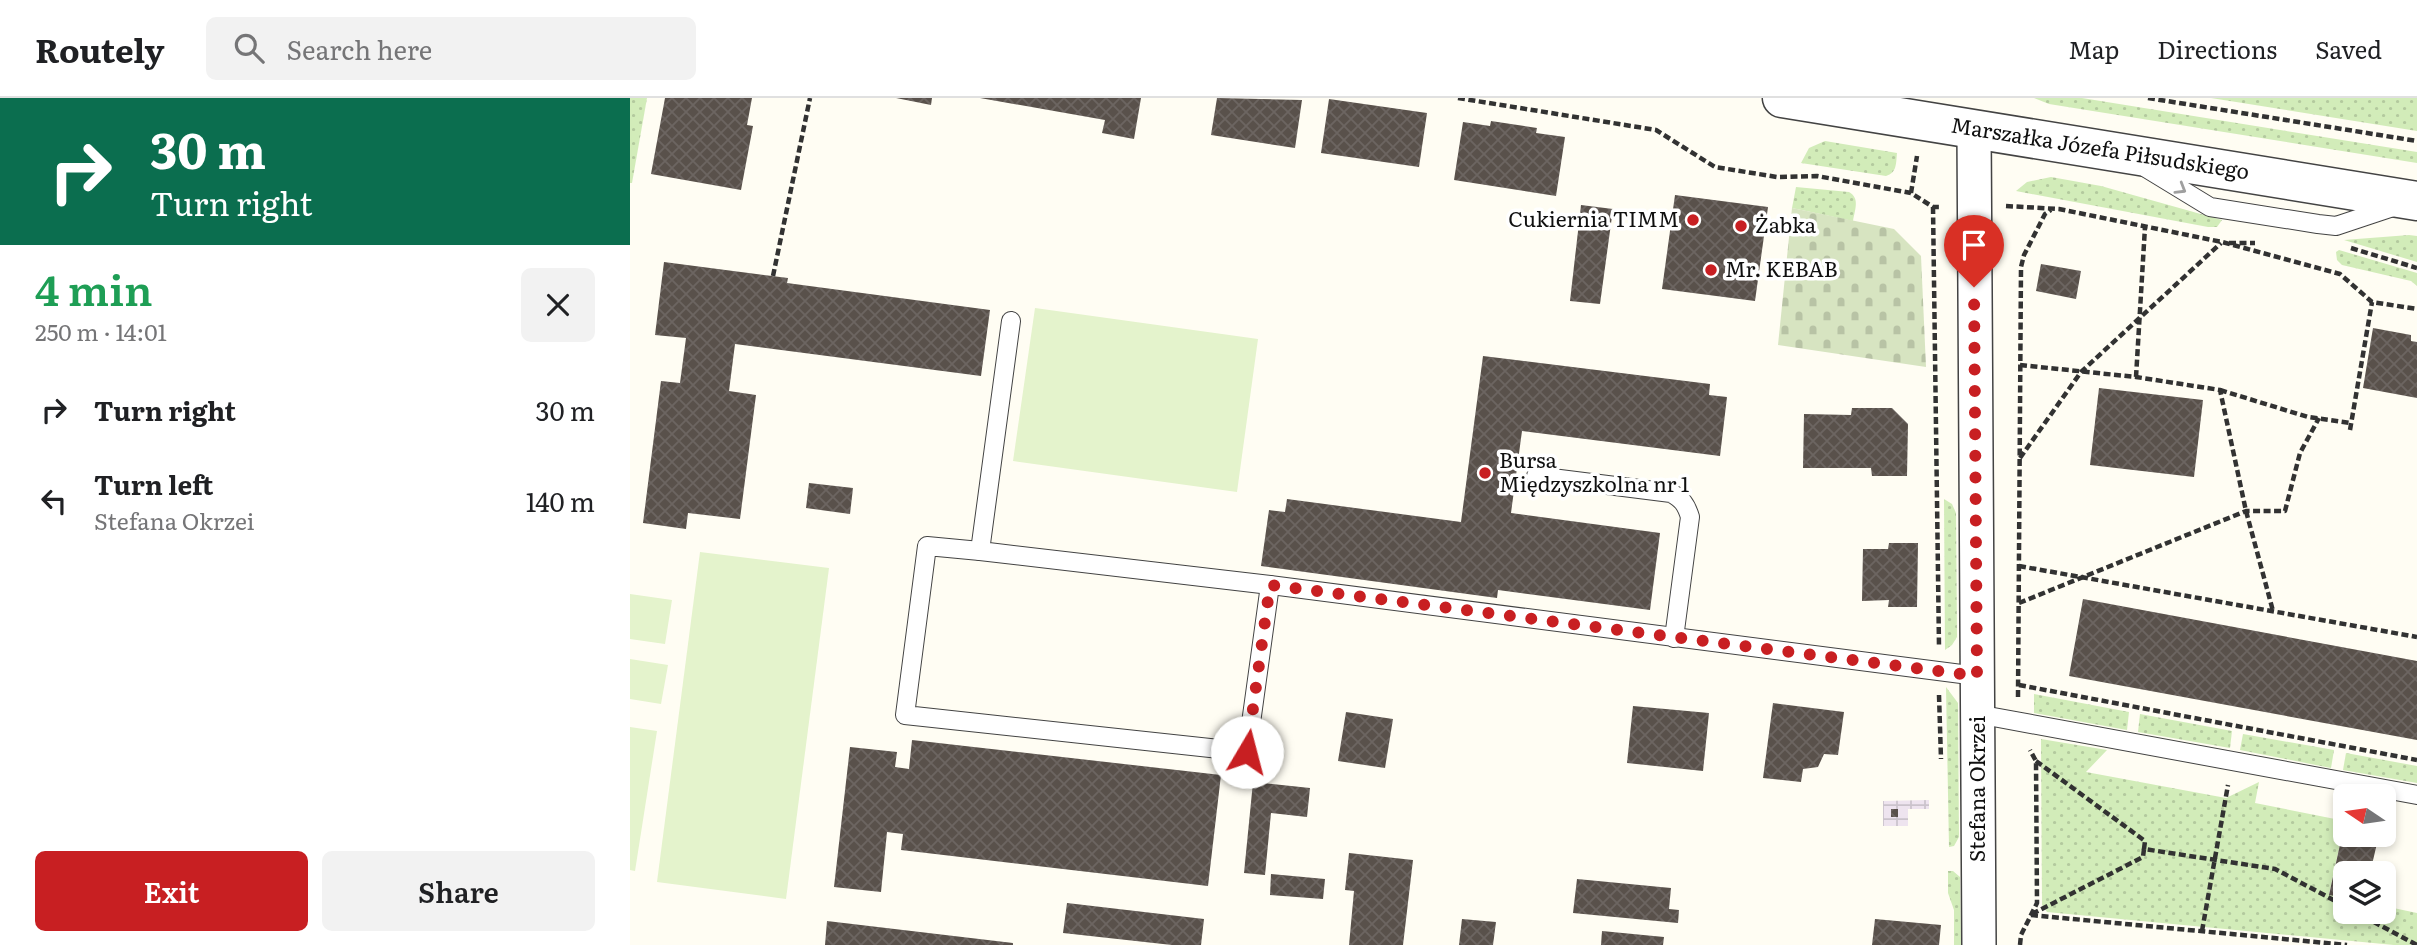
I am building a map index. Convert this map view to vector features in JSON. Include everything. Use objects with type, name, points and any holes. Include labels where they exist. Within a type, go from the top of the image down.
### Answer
[{"type":"street","name":"Marszałka Józefa Piłsudskiego","points":[[1782,98],[2415,200]]},
{"type":"street","name":"Stefana Okrzei","points":[[1974,129],[1980,945]]},
{"type":"lane","points":[[980,551],[1011,321]]},
{"type":"lane","points":[[1536,475],[1671,493],[1687,506],[1690,517],[1674,638]]},
{"type":"lane","points":[[1270,585],[1247,752],[905,715],[927,546],[1270,585],[1977,676]]},
{"type":"lane","points":[[1977,714],[2417,795]]},
{"type":"path","points":[[773,276],[810,98]]},
{"type":"path","points":[[1458,98],[1657,130],[1715,167],[1777,177],[1817,176],[1911,193],[1934,207],[1944,207]]},
{"type":"path","points":[[2148,98],[2417,141]]},
{"type":"path","points":[[1911,193],[1917,156]]},
{"type":"path","points":[[2008,206],[2059,209],[2221,242],[2340,274],[2372,302],[2417,309]]},
{"type":"path","points":[[1934,207],[1941,771]]},
{"type":"path","points":[[2018,704],[2022,261],[2045,214],[2059,209]]},
{"type":"path","points":[[2136,377],[2146,227]]},
{"type":"path","points":[[2020,459],[2081,372],[2221,242]]},
{"type":"path","points":[[2350,430],[2372,302]]},
{"type":"path","points":[[2020,365],[2136,377],[2220,390],[2319,418],[2350,423]]},
{"type":"path","points":[[2220,390],[2246,511],[2273,611]]},
{"type":"path","points":[[2019,603],[2246,511],[2285,511],[2300,453],[2319,418]]},
{"type":"path","points":[[2019,566],[2417,637]]},
{"type":"path","points":[[2019,685],[2417,760]]},
{"type":"path","points":[[2202,931],[2238,726]]},
{"type":"path","points":[[2020,945],[2021,935],[2037,902],[2036,761],[2030,749]]},
{"type":"path","points":[[2031,915],[2143,857],[2144,849],[2144,841],[2036,761]]},
{"type":"path","points":[[2144,849],[2275,869],[2333,900]]},
{"type":"path","points":[[2031,915],[2347,945]]},
{"type":"path","points":[[2378,924],[2417,945]]},
{"type":"shaded area","points":[[1929,800],[1929,809],[1908,809],[1908,826],[1883,826],[1883,801]]},
{"type":"green space","points":[[630,98],[647,98],[632,183],[630,183]]},
{"type":"green space","points":[[2034,98],[2082,98],[2417,152],[2417,163],[2049,104]]},
{"type":"green space","points":[[2211,98],[2417,98],[2417,131]]},
{"type":"green space","points":[[1825,141],[1897,153],[1895,167],[1892,173],[1886,176],[1801,163],[1809,148]]},
{"type":"green space","points":[[2051,177],[2101,186],[2222,220],[2217,227],[2208,227],[2016,191],[2027,182]]},
{"type":"green space","points":[[1796,187],[1849,192],[1856,201],[1853,221],[1792,208]]},
{"type":"green space","points":[[1792,208],[1894,229],[1921,256],[1926,367],[1778,345]]},
{"type":"green space","points":[[2417,236],[2417,262],[2344,240]]},
{"type":"green space","points":[[2339,250],[2417,273],[2417,286],[2411,281],[2342,265],[2337,260],[2336,252]]},
{"type":"green space","points":[[1035,308],[1258,339],[1237,492],[1013,461]]},
{"type":"green space","points":[[1944,499],[1952,504],[1956,513],[1957,637],[1945,650]]},
{"type":"green space","points":[[700,552],[829,568],[786,899],[657,882]]},
{"type":"green space","points":[[630,594],[672,600],[665,644],[630,639]]},
{"type":"green space","points":[[630,659],[668,665],[661,704],[630,699]]},
{"type":"green space","points":[[1946,687],[1958,703],[1959,837],[1954,846],[1949,847]]},
{"type":"green space","points":[[2034,694],[2129,712],[2127,730],[2034,713]]},
{"type":"green space","points":[[2140,714],[2232,731],[2230,748],[2138,732]]},
{"type":"green space","points":[[630,727],[657,731],[635,871],[630,870]]},
{"type":"green space","points":[[2243,734],[2334,750],[2331,768],[2240,750]]},
{"type":"green space","points":[[2041,739],[2107,750],[2086,772],[2226,798],[2259,782],[2255,803],[2333,819],[2333,847],[2339,847],[2336,861],[2333,861],[2329,894],[2333,895],[2333,924],[2396,924],[2396,909],[2417,913],[2417,945],[2047,912],[2042,905]]},
{"type":"green space","points":[[2346,753],[2417,766],[2417,783],[2343,770]]},
{"type":"green space","points":[[1948,871],[1953,871],[1960,877],[1961,945],[1954,945],[1954,910],[1948,893]]},
{"type":"building","points":[[665,98],[752,98],[747,125],[753,126],[741,190],[651,174]]},
{"type":"building","points":[[896,98],[932,98],[931,105]]},
{"type":"building","points":[[980,98],[1141,98],[1134,139],[1102,133],[1105,120]]},
{"type":"building","points":[[1217,98],[1302,100],[1295,148],[1211,135]]},
{"type":"building","points":[[1329,99],[1427,113],[1419,167],[1321,153]]},
{"type":"building","points":[[1491,121],[1537,128],[1536,133],[1565,137],[1556,196],[1454,180],[1463,122],[1490,126]]},
{"type":"building","points":[[1675,195],[1768,207],[1755,301],[1662,289]]},
{"type":"building","points":[[1581,205],[1613,209],[1600,304],[1570,301]]},
{"type":"building","points":[[664,262],[788,278],[787,283],[990,310],[981,376],[735,344],[729,391],[756,395],[740,519],[688,513],[686,529],[643,523],[661,381],[680,383],[686,338],[655,335]]},
{"type":"building","points":[[2041,264],[2081,271],[2076,299],[2036,291]]},
{"type":"building","points":[[2373,328],[2411,335],[2411,341],[2417,342],[2417,398],[2363,388]]},
{"type":"building","points":[[1483,356],[1710,384],[1709,395],[1727,397],[1720,456],[1522,431],[1511,513],[1660,533],[1650,610],[1498,590],[1497,598],[1261,566],[1269,510],[1285,512],[1287,499],[1461,522]]},
{"type":"building","points":[[2099,388],[2203,400],[2194,477],[2090,465]]},
{"type":"building","points":[[1852,408],[1892,408],[1908,424],[1907,476],[1872,476],[1871,468],[1803,468],[1804,414],[1851,415]]},
{"type":"building","points":[[809,483],[853,488],[850,514],[806,508]]},
{"type":"building","points":[[1889,543],[1918,543],[1917,607],[1888,607],[1889,600],[1862,601],[1863,549],[1888,549]]},
{"type":"building","points":[[2083,599],[2417,661],[2417,740],[2069,676]]},
{"type":"building","points":[[1773,703],[1844,712],[1838,755],[1824,754],[1818,767],[1803,769],[1801,782],[1763,778]]},
{"type":"building","points":[[1633,706],[1709,713],[1703,771],[1627,763]]},
{"type":"building","points":[[1346,712],[1393,719],[1385,768],[1338,761]]},
{"type":"building","points":[[912,740],[1221,775],[1208,886],[901,850],[903,834],[887,832],[881,892],[834,887],[850,747],[897,752],[895,767],[909,769]]},
{"type":"building","points":[[1253,782],[1310,788],[1307,817],[1271,813],[1265,875],[1244,873]]},
{"type":"building","points":[[1891,809],[1898,809],[1898,817],[1891,817]]},
{"type":"building","points":[[2339,847],[2376,847],[2373,861],[2336,861]]},
{"type":"building","points":[[1349,853],[1413,860],[1403,945],[1349,945],[1354,891],[1345,890]]},
{"type":"building","points":[[1271,874],[1325,879],[1323,899],[1270,895]]},
{"type":"building","points":[[2333,877],[2333,896],[2329,895]]},
{"type":"building","points":[[1577,879],[1671,888],[1669,909],[1679,910],[1678,923],[1573,913]]},
{"type":"building","points":[[1067,903],[1204,919],[1201,945],[1172,945],[1063,933]]},
{"type":"building","points":[[1462,919],[1496,922],[1493,945],[1459,945]]},
{"type":"building","points":[[1875,919],[1941,925],[1939,945],[1872,945]]},
{"type":"building","points":[[827,921],[1013,943],[1013,945],[825,945]]},
{"type":"building","points":[[1602,931],[1664,937],[1663,945],[1601,945]]},
{"type":"place","name":"Cukiernia TIMM","points":[[1693,220]]},
{"type":"place","name":"Żabka","points":[[1741,226]]},
{"type":"place","name":"Mr. KEBAB","points":[[1711,270]]},
{"type":"place","name":"Bursa Międzyszkolna nr 1","points":[[1485,473]]},
{"type":"route","points":[[1247,752],[1270,585],[1977,676],[1974,287]]}]
